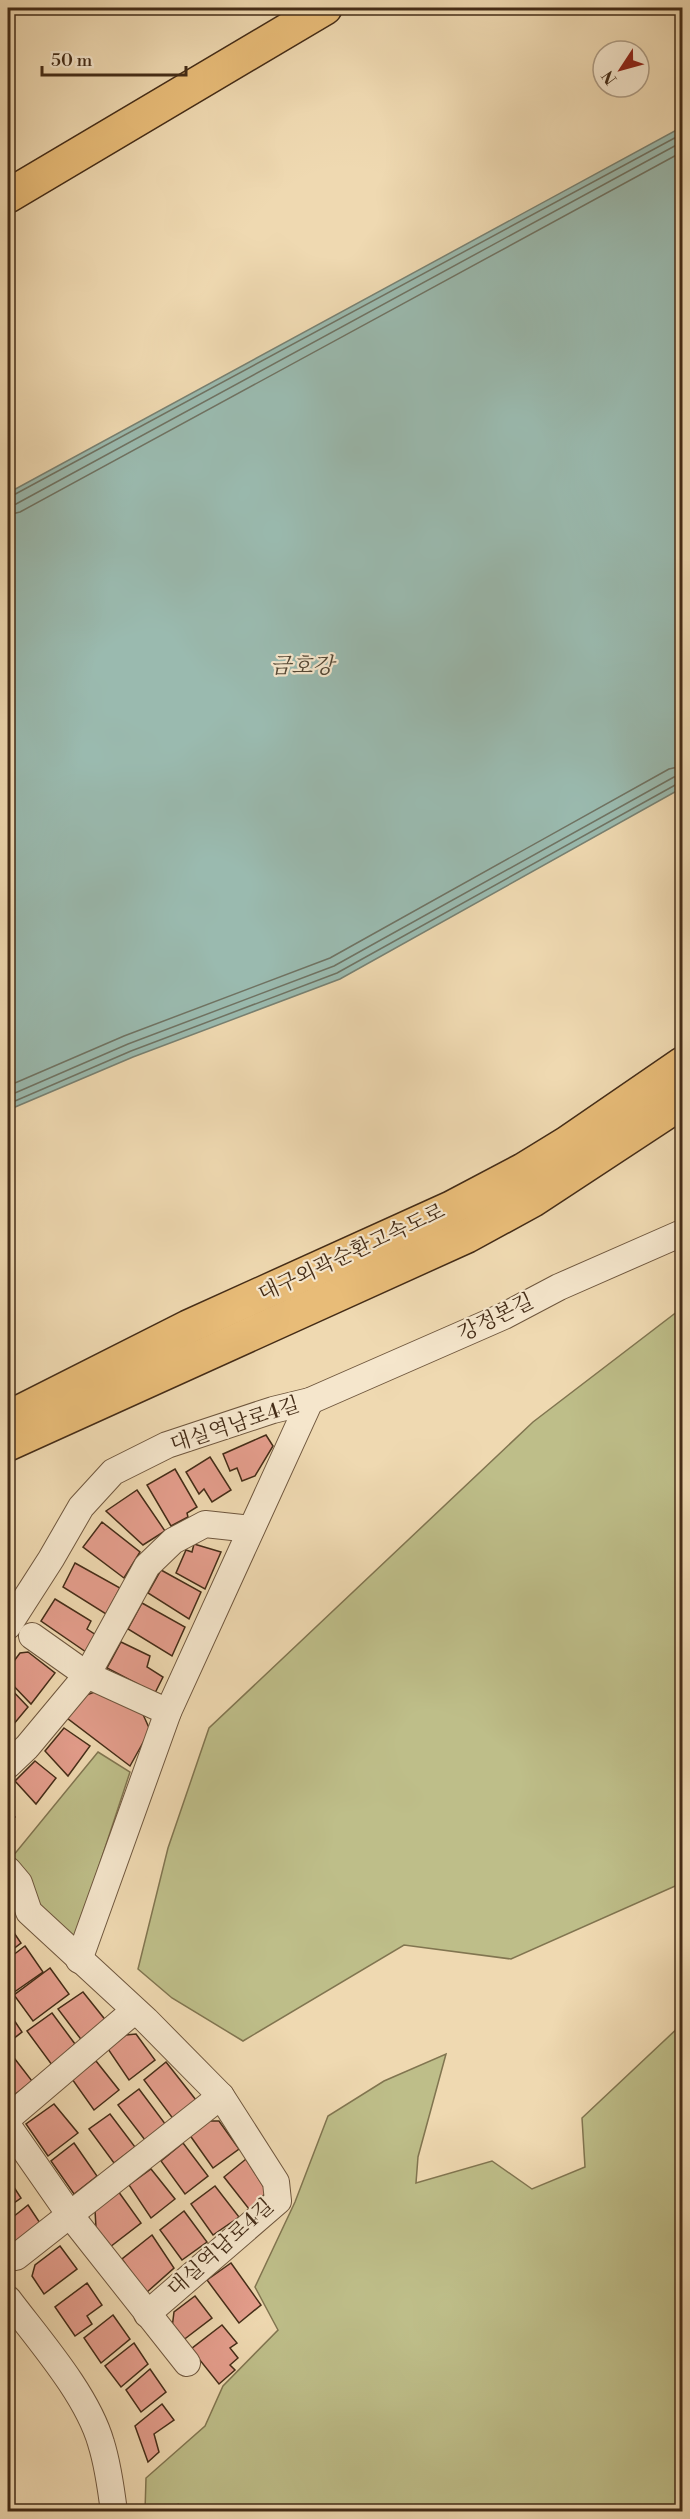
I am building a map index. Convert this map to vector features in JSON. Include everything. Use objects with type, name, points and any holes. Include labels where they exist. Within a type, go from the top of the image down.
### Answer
[{"type":"main road","points":[[8,196],[326,8]]},
{"type":"main road","name":"대구외곽순환고속도로","points":[[8,1444],[467,1236],[533,1200],[631,1119],[682,1064]]},
{"type":"main road","name":"대구외곽순환고속도로","points":[[8,1418],[188,1327],[451,1208],[523,1170],[631,1119],[682,1102]]},
{"type":"street","name":"강정본길","points":[[310,1401],[504,1316],[559,1287],[682,1233]]},
{"type":"street","name":"대실역남로4길","points":[[79,1960],[168,1712],[310,1401]]},
{"type":"street","name":"대실역남로4길","points":[[8,1626],[51,1559],[81,1506],[113,1472],[167,1446],[273,1410],[310,1401]]},
{"type":"street","points":[[8,1765],[27,1747],[87,1675],[147,1566],[173,1541],[205,1524],[251,1529]]},
{"type":"street","points":[[32,1636],[87,1675],[168,1712]]},
{"type":"street","name":"대실역남로4길","points":[[8,1870],[19,1883],[29,1912],[221,2096],[276,2182],[278,2201],[147,2314]]},
{"type":"street","points":[[8,2118],[134,2011]]},
{"type":"street","points":[[16,2257],[221,2096]]},
{"type":"street","name":"대실역남로4길","points":[[8,2126],[70,2215],[188,2363]]},
{"type":"street","points":[[8,2299],[80,2398],[101,2441],[114,2511]]},
{"type":"green space","points":[[682,1308],[682,1883],[511,1959],[404,1945],[243,2041],[172,1998],[138,1969],[168,1848],[209,1728],[533,1422]]},
{"type":"green space","points":[[98,1752],[130,1772],[75,1939],[35,1905],[8,1862]]},
{"type":"green space","points":[[682,2024],[682,2511],[174,2511],[177,2505],[168,2511],[145,2511],[146,2478],[205,2426],[223,2386],[278,2330],[255,2287],[295,2202],[328,2116],[384,2081],[446,2054],[418,2157],[416,2183],[492,2161],[532,2189],[585,2167],[582,2118]]},
{"type":"water","name":"금호강","points":[[682,127],[682,788],[340,979],[133,1057],[8,1110],[8,493]]},
{"type":"building","points":[[266,1435],[273,1446],[255,1476],[242,1481],[237,1468],[230,1471],[223,1454]]},
{"type":"building","points":[[210,1457],[231,1490],[212,1502],[204,1489],[199,1494],[186,1472]]},
{"type":"building","points":[[175,1469],[197,1507],[187,1513],[188,1517],[171,1526],[147,1485]]},
{"type":"building","points":[[137,1490],[165,1531],[143,1545],[106,1511]]},
{"type":"building","points":[[102,1522],[140,1552],[124,1578],[83,1547]]},
{"type":"building","points":[[194,1544],[221,1552],[205,1589],[176,1573],[186,1550],[192,1552]]},
{"type":"building","points":[[75,1563],[120,1588],[106,1614],[63,1587]]},
{"type":"building","points":[[161,1570],[201,1592],[189,1619],[148,1593]]},
{"type":"building","points":[[55,1599],[91,1621],[87,1629],[96,1635],[86,1652],[41,1621]]},
{"type":"building","points":[[142,1603],[185,1627],[172,1656],[128,1629]]},
{"type":"building","points":[[121,1642],[150,1656],[147,1667],[163,1677],[155,1693],[107,1668]]},
{"type":"building","points":[[28,1652],[55,1673],[31,1704],[8,1680],[8,1669],[20,1653]]},
{"type":"building","points":[[8,1686],[28,1707],[8,1731]]},
{"type":"building","points":[[97,1691],[141,1710],[150,1730],[130,1766],[67,1718],[84,1696]]},
{"type":"building","points":[[64,1728],[90,1746],[68,1776],[45,1751]]},
{"type":"building","points":[[35,1761],[56,1778],[36,1804],[15,1781]]},
{"type":"building","points":[[8,1808],[15,1817],[8,1825]]},
{"type":"building","points":[[8,1924],[21,1943],[8,1953]]},
{"type":"building","points":[[25,1946],[43,1972],[10,1995],[8,1992],[8,1959]]},
{"type":"building","points":[[50,1968],[69,1994],[33,2021],[14,1995]]},
{"type":"building","points":[[83,1992],[107,2022],[83,2042],[58,2009]]},
{"type":"building","points":[[8,2011],[22,2032],[8,2043]]},
{"type":"building","points":[[52,2013],[75,2044],[52,2065],[27,2031]]},
{"type":"building","points":[[136,2034],[155,2060],[129,2080],[108,2049],[126,2035]]},
{"type":"building","points":[[8,2050],[32,2081],[8,2100]]},
{"type":"building","points":[[96,2061],[119,2090],[94,2110],[72,2079]]},
{"type":"building","points":[[166,2062],[196,2100],[174,2120],[144,2080]]},
{"type":"building","points":[[139,2089],[166,2125],[145,2140],[118,2105]]},
{"type":"building","points":[[54,2104],[78,2133],[48,2156],[26,2124]]},
{"type":"building","points":[[110,2114],[135,2147],[114,2163],[89,2129]]},
{"type":"building","points":[[204,2121],[219,2121],[239,2149],[213,2168],[189,2134]]},
{"type":"building","points":[[74,2143],[97,2176],[74,2194],[51,2161]]},
{"type":"building","points":[[183,2143],[208,2176],[185,2194],[161,2161]]},
{"type":"building","points":[[246,2159],[267,2192],[249,2209],[224,2177]]},
{"type":"building","points":[[151,2169],[175,2199],[151,2218],[129,2185]]},
{"type":"building","points":[[8,2178],[21,2198],[8,2207]]},
{"type":"building","points":[[215,2186],[239,2217],[213,2235],[191,2204]]},
{"type":"building","points":[[118,2191],[141,2223],[110,2247],[96,2228],[95,2210]]},
{"type":"building","points":[[28,2205],[42,2226],[14,2247],[8,2238],[8,2221]]},
{"type":"building","points":[[184,2211],[207,2242],[182,2260],[160,2230]]},
{"type":"building","points":[[152,2235],[174,2268],[146,2293],[122,2259]]},
{"type":"building","points":[[60,2246],[77,2269],[44,2294],[32,2276],[35,2265]]},
{"type":"building","points":[[231,2263],[261,2305],[239,2323],[207,2280]]},
{"type":"building","points":[[87,2283],[102,2305],[87,2316],[92,2324],[75,2336],[55,2307]]},
{"type":"building","points":[[195,2296],[212,2318],[182,2341],[172,2328],[174,2312]]},
{"type":"building","points":[[113,2315],[130,2339],[101,2363],[84,2338]]},
{"type":"building","points":[[222,2325],[237,2343],[230,2348],[238,2358],[230,2365],[235,2370],[219,2384],[191,2349]]},
{"type":"building","points":[[134,2343],[148,2364],[121,2387],[105,2366]]},
{"type":"building","points":[[150,2369],[166,2392],[141,2412],[126,2390]]},
{"type":"building","points":[[162,2404],[174,2420],[154,2434],[159,2452],[148,2462],[135,2426]]}]
